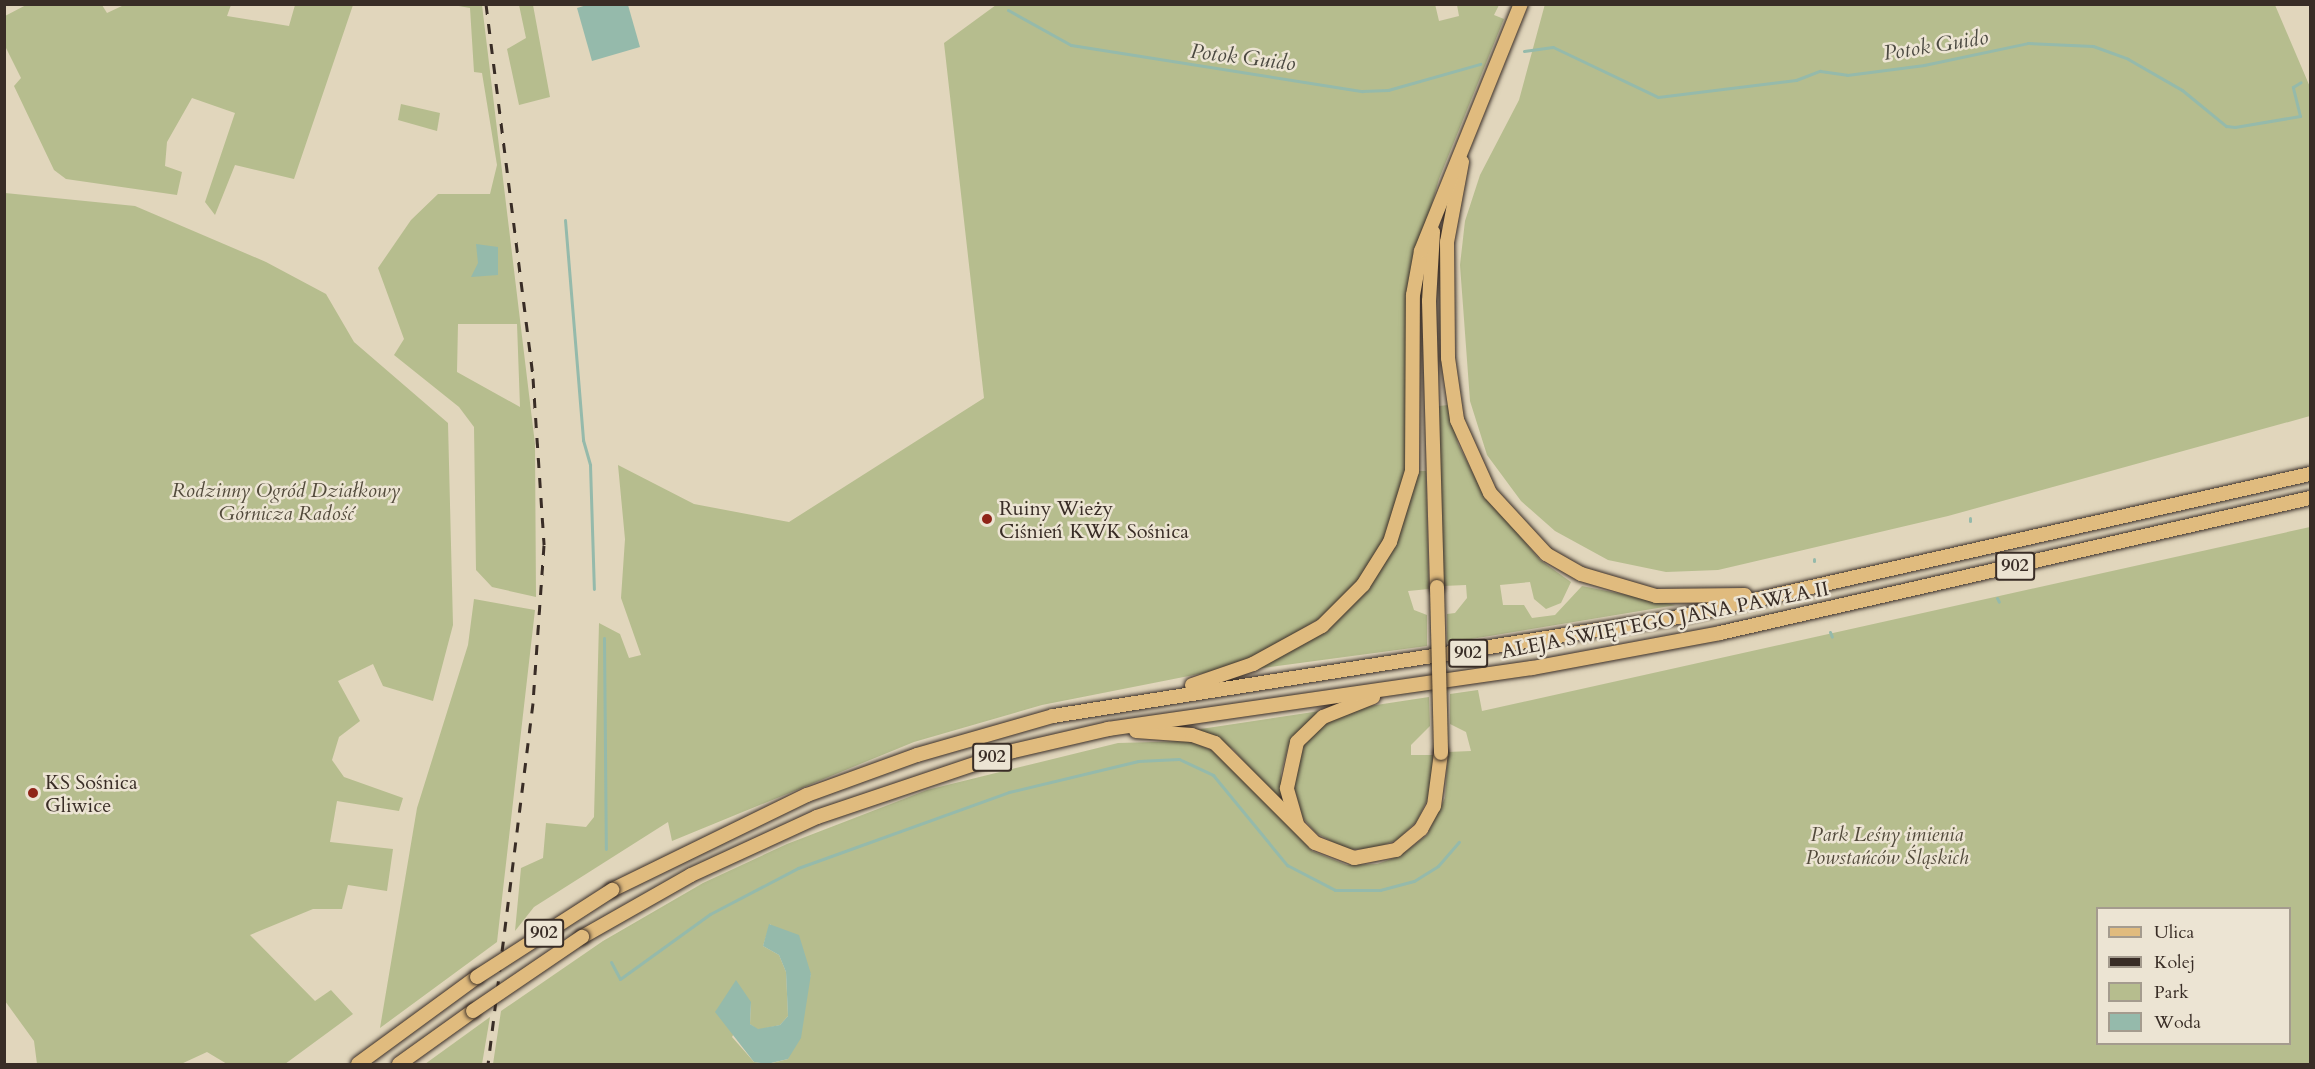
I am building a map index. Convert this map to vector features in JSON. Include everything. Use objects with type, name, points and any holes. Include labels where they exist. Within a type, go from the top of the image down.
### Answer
[{"type":"main road","points":[[1162,696],[1293,645],[1343,607],[1380,559],[1398,524],[1412,471],[1413,295],[1435,216],[1521,4]]},
{"type":"main road","points":[[1466,144],[1446,242],[1448,358],[1457,420],[1490,493],[1546,554],[1612,586],[1678,598],[1795,591]]},
{"type":"main road","points":[[1108,729],[1192,735],[1215,744],[1314,843],[1344,856],[1372,857],[1396,850],[1429,817],[1441,753],[1429,301],[1435,216]]},
{"type":"main road","name":"ALEJA ŚWIĘTEGO JANA PAWŁA II","points":[[358,1065],[477,977],[612,890],[779,807],[997,731],[1162,696],[1560,639],[1795,591],[2310,474]]},
{"type":"main road","name":"ALEJA ŚWIĘTEGO JANA PAWŁA II","points":[[399,1065],[473,1011],[616,916],[750,846],[976,761],[1108,729],[1422,683],[1720,633],[2310,498]]},
{"type":"main road","points":[[1298,826],[1287,773],[1305,732],[1350,703],[1422,683]]},
{"type":"green space","points":[[28,4],[102,5],[107,13],[124,5],[231,5],[227,16],[289,26],[295,5],[353,5],[294,179],[235,165],[215,215],[205,202],[235,113],[192,98],[167,142],[165,166],[182,172],[177,195],[66,179],[54,170],[14,86],[21,78],[5,46],[5,16]]},
{"type":"green space","points":[[1435,4],[1439,21],[1459,16],[1457,5],[1499,5],[1494,15],[1504,19],[1439,179],[1411,277],[1406,471],[1387,536],[1359,581],[1327,614],[1253,658],[1209,672],[1042,705],[914,742],[672,841],[668,822],[534,907],[515,931],[521,868],[543,858],[546,823],[586,827],[594,817],[599,623],[620,634],[629,658],[641,655],[621,598],[625,539],[618,465],[694,504],[789,522],[984,398],[944,43],[996,5]]},
{"type":"green space","points":[[1545,4],[2275,5],[2310,87],[2310,416],[1948,516],[1718,570],[1666,572],[1608,560],[1555,531],[1521,501],[1487,455],[1470,401],[1460,265],[1465,221],[1480,175],[1519,100]]},
{"type":"green space","points":[[453,5],[482,5],[535,444],[536,597],[492,587],[476,570],[474,427],[459,407],[394,355],[404,339],[378,268],[411,220],[438,194],[490,194],[497,165],[482,73],[474,72],[470,8]],"holes":[[[458,324],[517,324],[520,407],[457,372]]]},
{"type":"green space","points":[[519,5],[533,5],[550,97],[519,105],[507,49],[526,38]]},
{"type":"green space","points":[[401,104],[440,113],[437,131],[398,120]]},
{"type":"green space","name":"Rodzinny Ogród Działkowy Górnicza Radość","points":[[5,193],[135,206],[266,262],[326,294],[354,342],[448,423],[453,625],[433,701],[383,686],[373,664],[338,681],[360,721],[339,737],[332,760],[344,777],[403,798],[399,811],[337,801],[330,842],[393,849],[387,891],[348,885],[342,909],[313,909],[250,935],[315,1001],[331,990],[353,1014],[285,1064],[227,1064],[207,1052],[181,1064],[37,1064],[34,1041],[5,1001]]},
{"type":"green space","points":[[1448,405],[1458,444],[1482,491],[1540,560],[1571,582],[1561,603],[1546,609],[1534,599],[1530,582],[1500,585],[1503,605],[1524,605],[1532,618],[1555,615],[1582,586],[1676,605],[1447,643],[1447,614],[1455,613],[1467,598],[1466,585],[1443,586],[1439,406]]},
{"type":"green space","points":[[1417,471],[1426,471],[1429,589],[1408,591],[1414,610],[1427,615],[1427,646],[1256,669],[1314,638],[1355,602],[1395,543]]},
{"type":"green space","name":"Park Leśny imienia Powstańców Śląskich","points":[[2310,527],[2310,1064],[768,1064],[788,1059],[811,974],[770,924],[763,946],[779,955],[786,972],[788,1016],[780,1025],[758,1030],[750,1024],[751,1002],[732,1037],[754,1062],[767,1064],[493,1064],[501,1011],[603,941],[703,883],[787,844],[927,790],[1118,743],[1190,741],[1218,753],[1240,772],[1312,851],[1347,865],[1377,864],[1400,856],[1427,835],[1445,798],[1448,752],[1471,751],[1466,732],[1450,724],[1450,694],[1478,690],[1482,711]]},
{"type":"green space","points":[[474,599],[535,610],[497,942],[380,1028],[417,808],[468,645]]},
{"type":"green space","points":[[1429,697],[1430,726],[1411,745],[1411,755],[1434,755],[1428,798],[1417,821],[1397,840],[1372,849],[1346,849],[1316,833],[1303,818],[1293,784],[1305,742],[1323,724],[1363,707]]},
{"type":"green space","points":[[1320,711],[1288,747],[1281,773],[1282,804],[1233,749],[1194,730]]},
{"type":"green space","points":[[490,1017],[482,1064],[425,1064]]},
{"type":"water","points":[[590,4],[628,5],[640,47],[592,61],[577,8]]},
{"type":"water","points":[[476,244],[498,247],[498,275],[471,277],[478,263]]},
{"type":"water","points":[[769,924],[799,935],[811,974],[801,1038],[788,1059],[767,1064],[754,1062],[715,1012],[736,980],[751,1002],[750,1024],[758,1029],[780,1025],[788,1016],[786,972],[779,955],[763,946]]},
{"type":"waterway","name":"Potok Guido","points":[[1008,10],[1071,45],[1362,91],[1388,90],[1480,64]]},
{"type":"waterway","name":"Potok Guido","points":[[1524,51],[1553,47],[1658,97],[1796,80],[1820,71],[1847,75],[1924,65],[2028,43],[2093,46],[2128,59],[2182,90],[2226,126],[2235,127],[2300,116],[2293,87],[2301,82]]},
{"type":"waterway","points":[[565,220],[583,440],[590,465],[594,589]]},
{"type":"waterway","points":[[1997,598],[1999,602]]},
{"type":"waterway","points":[[1830,632],[1832,637]]},
{"type":"waterway","points":[[604,638],[606,849]]},
{"type":"waterway","points":[[611,962],[620,979],[710,914],[798,868],[1009,792],[1138,761],[1179,759],[1213,775],[1287,865],[1335,890],[1380,890],[1414,881],[1438,866],[1459,842]]},
{"type":"railway","points":[[486,4],[533,378],[544,545],[533,703],[488,1064]]},
{"type":"place","name":"Ruiny Wieży Ciśnień KWK Sośnica","points":[[987,519]]},
{"type":"place","name":"KS Sośnica Gliwice","points":[[33,793]]}]
